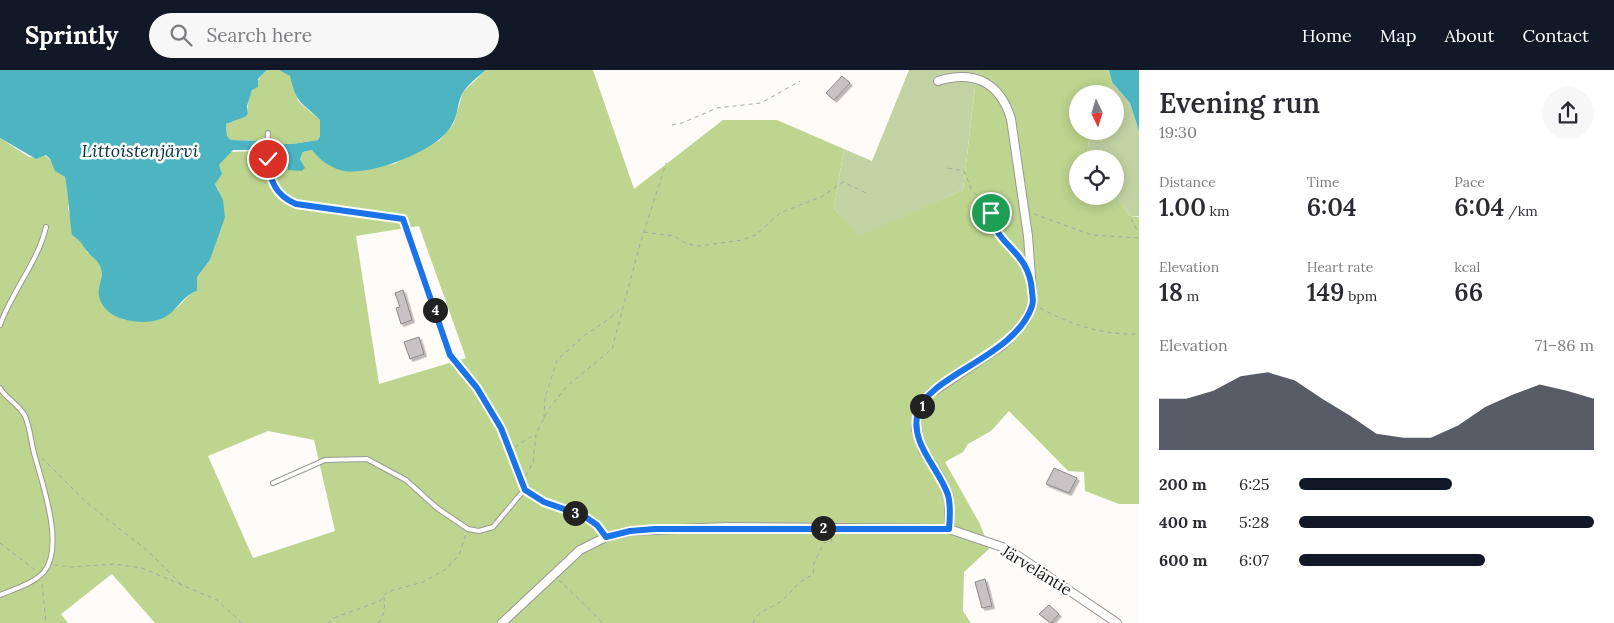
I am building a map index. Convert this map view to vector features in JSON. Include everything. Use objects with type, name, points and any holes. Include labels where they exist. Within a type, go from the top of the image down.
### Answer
[{"type":"street","points":[[938,81],[955,75],[976,77],[992,86],[1006,101],[1011,119],[1024,210],[1033,304],[1025,322],[1004,344],[931,393],[918,410],[916,429],[923,450],[940,477],[949,497],[949,529]]},
{"type":"street","name":"Järveläntie","points":[[502,623],[580,550],[606,537],[630,531],[655,529],[831,528],[949,529],[1008,549],[1118,623]]},
{"type":"lane","points":[[268,133],[270,176],[273,186],[284,199],[296,204],[403,219],[450,355],[477,388],[501,428],[525,490],[544,502],[584,516],[597,525],[606,537]]},
{"type":"lane","points":[[0,325],[8,303],[42,244],[46,227]]},
{"type":"lane","points":[[0,388],[14,401],[25,416],[50,511],[52,553],[48,565],[41,575],[22,586],[0,595]]},
{"type":"lane","points":[[273,483],[325,460],[367,459],[406,480],[438,508],[468,529],[479,530],[493,527],[525,490]]},
{"type":"path","points":[[672,125],[682,123],[717,108],[761,103],[800,81]]},
{"type":"path","points":[[522,483],[533,462],[536,434],[544,419],[567,386],[612,349],[643,232],[666,163]]},
{"type":"path","points":[[948,168],[964,171],[972,191],[986,202],[992,222],[1000,235],[1022,260]]},
{"type":"path","points":[[643,232],[674,236],[687,244],[700,246],[742,240],[756,235],[780,214],[823,196],[843,182],[866,193]]},
{"type":"path","points":[[1024,210],[1092,235],[1139,238]]},
{"type":"path","points":[[1131,218],[1139,233]]},
{"type":"path","points":[[1033,304],[1076,326],[1123,335],[1139,334]]},
{"type":"path","points":[[544,419],[545,398],[557,360],[585,334],[609,319],[622,307]]},
{"type":"path","points":[[509,451],[536,434]]},
{"type":"path","points":[[42,458],[86,502],[149,552],[184,586]]},
{"type":"path","points":[[753,623],[762,609],[779,602],[800,580],[813,574],[814,563],[824,543],[832,542],[831,528]]},
{"type":"path","points":[[328,623],[334,618],[380,601],[387,592],[423,582],[446,569],[458,556],[468,529]]},
{"type":"path","points":[[0,543],[41,575],[46,623]]},
{"type":"path","points":[[48,565],[71,567],[115,564],[142,568],[217,600],[242,623]]},
{"type":"path","points":[[554,575],[603,623]]},
{"type":"path","points":[[378,623],[382,619],[385,607],[384,596]]},
{"type":"green space","points":[[267,70],[279,70],[291,76],[298,101],[320,120],[320,136],[318,140],[292,144],[270,144],[271,150],[288,154],[288,161],[303,165],[300,159],[303,152],[312,150],[342,170],[394,164],[440,140],[454,123],[463,92],[486,70],[593,70],[634,189],[723,120],[777,120],[844,149],[834,208],[859,236],[963,190],[977,70],[1109,70],[1112,82],[1110,85],[1069,85],[1069,140],[1089,140],[1088,150],[1069,150],[1069,205],[1122,205],[1130,216],[1139,217],[1139,504],[1119,504],[1085,491],[1084,472],[1068,471],[1009,411],[991,431],[968,444],[963,452],[945,462],[980,524],[989,549],[964,572],[963,611],[971,623],[155,623],[112,574],[61,614],[68,623],[0,623],[0,138],[29,157],[39,158],[44,155],[65,177],[70,197],[68,209],[78,239],[84,242],[87,252],[97,259],[102,271],[99,295],[122,319],[137,321],[152,319],[173,311],[197,291],[197,277],[210,260],[221,226],[219,191],[215,184],[219,165],[229,152],[261,150],[261,141],[231,140],[227,136],[226,124],[248,114],[248,101],[255,84]],"holes":[[[419,226],[466,358],[379,384],[356,236]],[[268,431],[314,440],[335,531],[253,558],[208,456]]]},
{"type":"green space","points":[[909,70],[977,70],[963,190],[859,237],[834,208],[844,149],[872,161]]},
{"type":"green space","points":[[1124,96],[1130,103],[1139,131],[1139,216],[1130,216],[1122,205],[1124,150],[1088,150],[1089,140],[1124,140]]},
{"type":"water","name":"Littoistenjärvi","points":[[0,70],[267,70],[258,79],[258,87],[252,90],[247,106],[248,114],[226,124],[227,136],[231,140],[262,141],[261,150],[233,150],[219,165],[222,174],[215,184],[223,200],[225,217],[210,260],[197,277],[197,291],[187,297],[171,313],[153,321],[124,320],[108,311],[102,304],[99,296],[102,275],[100,266],[80,241],[72,235],[65,177],[55,171],[50,159],[46,155],[36,159],[0,138]]},
{"type":"water","points":[[279,70],[486,70],[464,91],[453,122],[438,141],[412,156],[396,162],[351,172],[332,167],[321,160],[312,150],[303,152],[300,159],[305,168],[302,171],[288,170],[288,154],[271,150],[270,144],[292,144],[318,140],[320,136],[320,120],[297,97],[290,76]]},
{"type":"water","points":[[1109,70],[1139,70],[1139,131],[1130,103],[1124,96],[1124,85],[1115,85]]},
{"type":"building","points":[[842,76],[850,83],[834,100],[826,93]]},
{"type":"building","points":[[403,290],[412,320],[401,324],[396,308],[400,307],[395,293]]},
{"type":"building","points":[[419,337],[424,354],[410,359],[404,342]]},
{"type":"building","points":[[1054,468],[1077,478],[1069,493],[1046,484]]},
{"type":"building","points":[[985,579],[992,606],[982,608],[975,582]]},
{"type":"building","points":[[1049,605],[1059,614],[1051,623],[1039,614]]},
{"type":"route","points":[[268,159],[273,186],[284,199],[296,204],[403,219],[450,355],[477,388],[501,428],[525,490],[544,502],[584,516],[597,525],[606,537],[630,531],[727,527],[949,529],[949,497],[940,477],[923,450],[916,429],[918,410],[931,393],[1004,344],[1025,322],[1033,304],[1031,275],[1019,255],[1000,235],[992,222],[991,213]]}]
